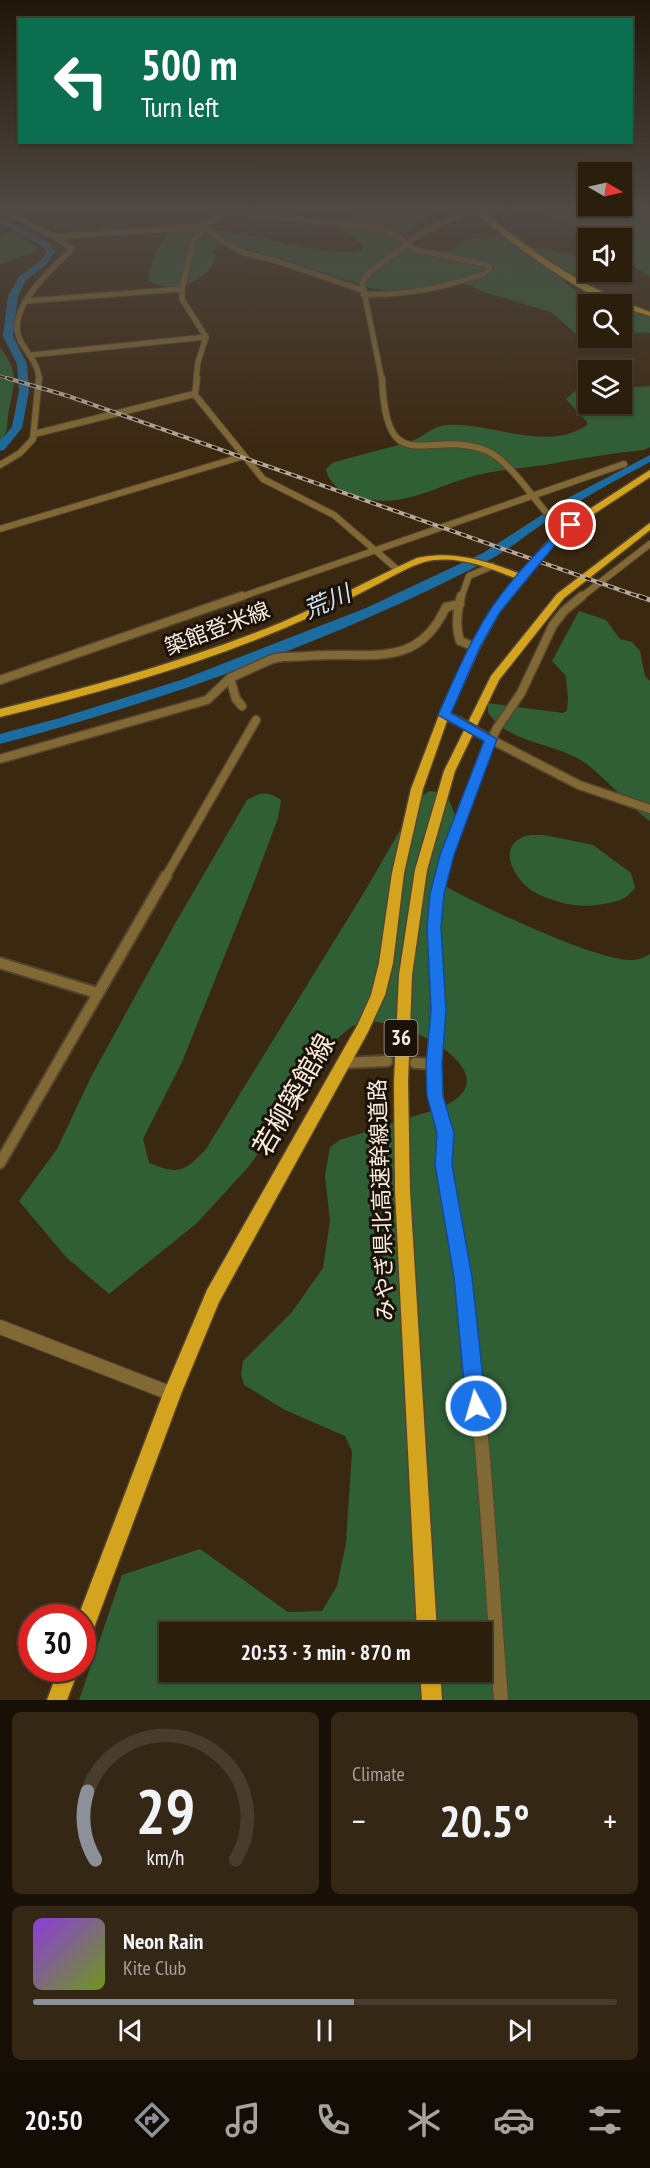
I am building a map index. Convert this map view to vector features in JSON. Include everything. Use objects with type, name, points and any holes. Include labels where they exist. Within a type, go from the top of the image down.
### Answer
[{"type":"main road","points":[[585,288],[599,296],[650,314]]},
{"type":"main road","points":[[520,569],[571,525],[650,472]]},
{"type":"main road","name":"みやぎ県北高速幹線道路","points":[[427,1622],[402,1192],[399,1096],[402,1008],[421,864],[459,747],[499,670],[536,623],[562,595],[611,553],[650,526]]},
{"type":"main road","points":[[520,569],[550,544]]},
{"type":"main road","name":"築館登米線","points":[[0,713],[101,688],[177,664],[321,609],[398,570],[433,557],[458,558],[520,569]]},
{"type":"main road","name":"若柳築館線","points":[[93,1604],[172,1394],[213,1296],[343,1063],[378,995],[386,963],[398,873],[417,789],[444,715],[475,647],[520,569]]},
{"type":"main road","points":[[57,1700],[64,1682]]},
{"type":"main road","points":[[431,1682],[432,1700]]},
{"type":"street","points":[[0,465],[23,450],[34,434],[39,375],[17,331],[28,294],[33,288]]},
{"type":"street","points":[[352,288],[390,297],[420,294],[438,288]]},
{"type":"street","points":[[362,288],[382,378],[383,407],[395,438],[399,442],[414,446],[470,446],[490,452],[501,461],[545,512]]},
{"type":"street","points":[[26,301],[182,289],[182,299],[206,337]]},
{"type":"street","points":[[31,355],[206,337]]},
{"type":"street","points":[[206,337],[198,362],[194,394],[262,479],[334,515],[398,570]]},
{"type":"street","points":[[34,434],[194,394]]},
{"type":"street","points":[[0,529],[244,456]]},
{"type":"street","points":[[0,680],[624,464]]},
{"type":"street","points":[[501,1700],[481,1449],[463,1277],[444,1165],[446,1133],[435,1096],[434,1064],[439,1010],[434,927],[437,894],[460,816],[490,738],[521,693],[553,625],[593,587],[650,544]]},
{"type":"street","points":[[475,647],[458,638],[456,630],[460,604],[471,573],[485,570],[490,565]]},
{"type":"street","points":[[0,759],[207,700],[230,678],[272,659],[383,655],[409,650],[423,642],[430,634],[443,617],[446,607],[460,604]]},
{"type":"street","points":[[230,678],[236,699],[242,706]]},
{"type":"street","points":[[444,715],[579,785],[650,808]]},
{"type":"street","points":[[0,1163],[256,720]]},
{"type":"street","points":[[0,963],[97,993]]},
{"type":"street","points":[[343,1063],[387,1061]]},
{"type":"street","points":[[415,1063],[434,1064]]},
{"type":"street","points":[[0,1327],[172,1394]]},
{"type":"green space","points":[[372,288],[444,288],[427,293],[374,289]]},
{"type":"green space","points":[[475,288],[573,288],[580,294],[578,294],[578,336],[551,312]]},
{"type":"green space","points":[[632,310],[650,316],[650,333],[633,334]]},
{"type":"green space","points":[[0,348],[11,364],[14,380],[7,430],[0,442]]},
{"type":"green space","points":[[650,386],[650,447],[644,450],[485,473],[399,500],[367,499],[345,492],[334,484],[327,473],[326,469],[332,463],[412,441],[433,429],[448,425],[465,425],[537,437],[571,433],[587,425],[580,414],[632,414],[632,387]]},
{"type":"green space","points":[[578,389],[578,412],[566,399]]},
{"type":"green space","points":[[579,611],[606,620],[620,639],[632,642],[640,651],[645,676],[650,681],[650,821],[588,765],[576,757],[508,731],[488,712],[488,703],[563,713],[567,711],[566,676],[552,661]]},
{"type":"green space","points":[[429,791],[446,793],[456,818],[450,840],[439,864],[440,883],[506,917],[593,952],[633,960],[650,954],[650,1700],[79,1700],[85,1682],[96,1682],[96,1651],[122,1575],[200,1549],[288,1612],[322,1611],[337,1586],[346,1543],[352,1451],[345,1436],[285,1410],[244,1385],[241,1374],[243,1361],[292,1312],[323,1268],[330,1221],[325,1176],[330,1147],[340,1140],[443,1107],[452,1102],[466,1085],[464,1071],[453,1057],[436,1044],[415,1033],[393,1025],[373,1022],[358,1024],[350,1028],[339,1037],[250,1165],[197,1223],[109,1294],[66,1257],[19,1201],[57,1149],[92,1075],[176,922],[247,800],[264,794],[276,797],[281,800],[278,818],[182,1062],[143,1139],[149,1163],[168,1169],[181,1169],[192,1163],[206,1149],[365,891],[418,799]]},
{"type":"green space","points":[[544,835],[593,845],[631,873],[635,888],[621,900],[586,906],[552,900],[529,889],[512,867],[510,851],[514,844],[523,837]]},
{"type":"waterway","points":[[0,448],[17,428],[24,391],[22,364],[8,336],[8,322],[13,296],[17,288]]},
{"type":"waterway","name":"荒川","points":[[0,739],[124,704],[186,683],[248,661],[370,611],[487,556],[560,508],[650,458]]},
{"type":"railway","points":[[0,376],[12,380]]},
{"type":"railway","points":[[7,378],[68,396],[643,598]]},
{"type":"railway","points":[[639,596],[650,600]]},
{"type":"route","points":[[476,1406],[463,1277],[444,1165],[446,1133],[435,1096],[434,1064],[439,1010],[434,927],[437,894],[447,855],[491,739],[444,715],[475,647],[495,611],[550,544],[571,525]]}]
